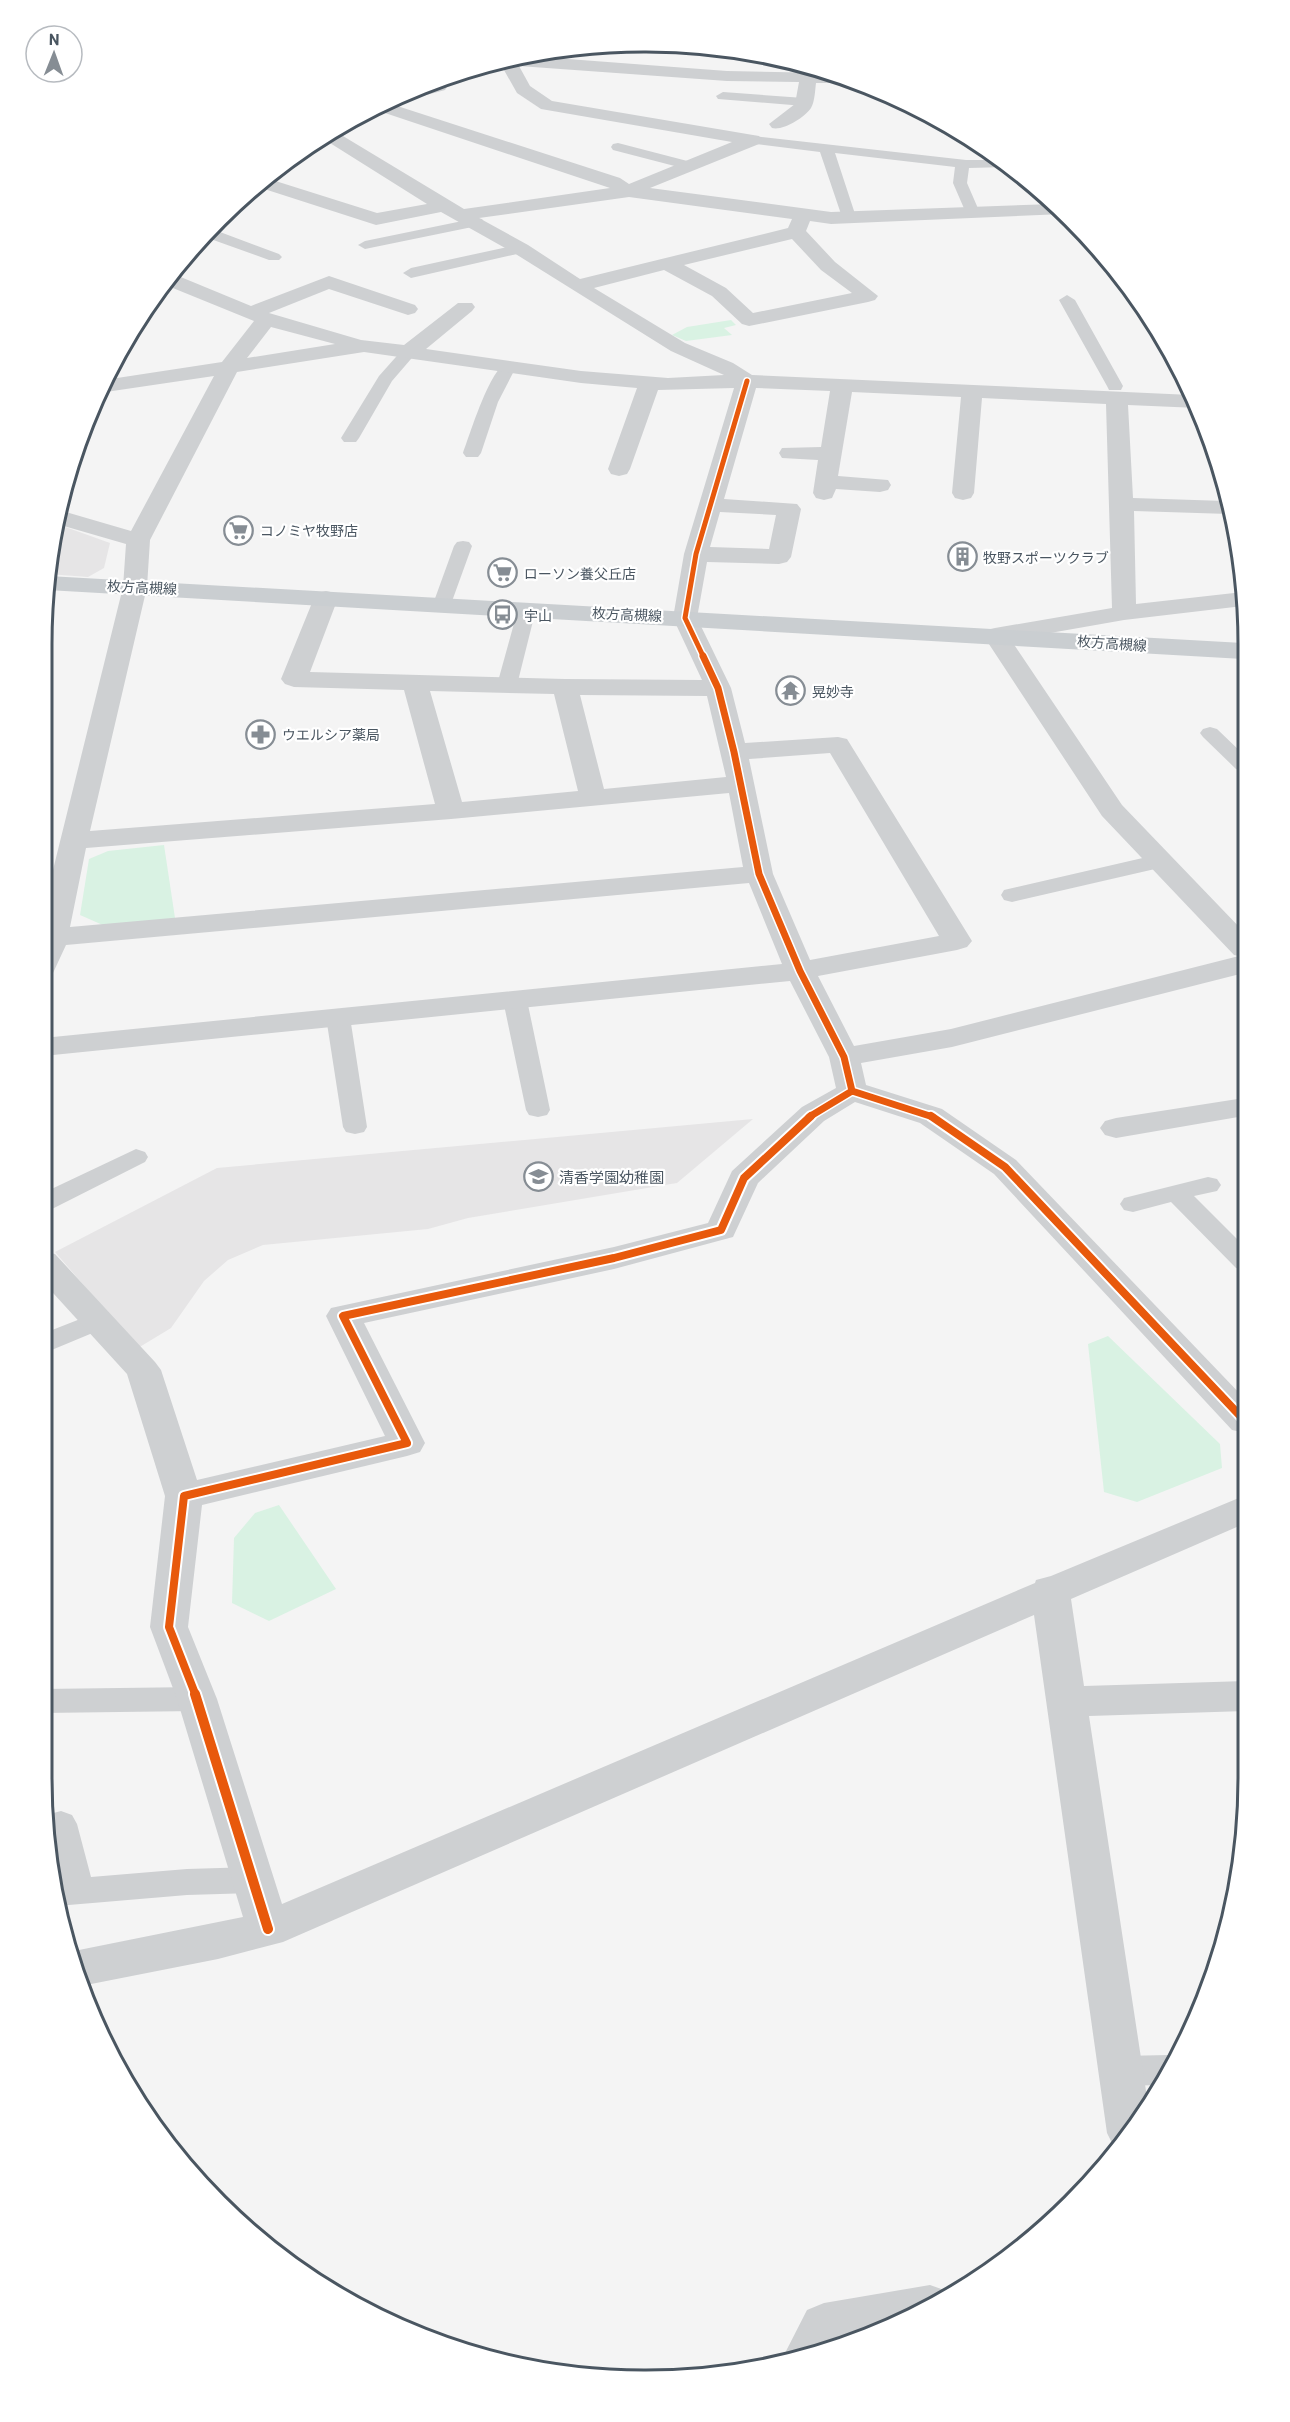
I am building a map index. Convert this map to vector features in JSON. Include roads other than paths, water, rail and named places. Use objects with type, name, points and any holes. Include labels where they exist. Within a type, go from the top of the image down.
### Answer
[{"type":"main road","name":"枚方高槻線","points":[[56,583],[996,635],[1238,651]]},
{"type":"street","points":[[540,62],[726,76],[809,77],[803,106],[778,124]]},
{"type":"street","points":[[770,76],[773,67]]},
{"type":"street","points":[[513,68],[523,89],[548,105],[753,140]]},
{"type":"street","points":[[392,110],[613,182],[629,191],[800,223],[828,266],[867,296],[749,320],[719,292],[666,263]]},
{"type":"street","points":[[337,139],[444,206],[521,249],[678,347],[726,367],[747,381]]},
{"type":"street","points":[[470,219],[534,203],[629,191],[753,140]]},
{"type":"street","points":[[271,186],[376,219],[444,206]]},
{"type":"street","points":[[577,286],[666,263],[800,223],[849,218],[1046,210]]},
{"type":"street","points":[[176,282],[258,316],[364,346],[581,377],[650,382],[747,381],[1093,397],[1177,385]]},
{"type":"street","points":[[52,942],[63,885],[135,587],[138,540],[258,316],[329,282],[408,309]]},
{"type":"street","points":[[409,352],[465,307]]},
{"type":"street","points":[[113,385],[364,346]]},
{"type":"street","points":[[747,381],[696,554],[685,618],[718,688],[734,752],[759,874],[800,971],[844,1057],[852,1091]]},
{"type":"street","points":[[619,469],[650,382]]},
{"type":"street","points":[[842,385],[825,487],[880,485]]},
{"type":"street","points":[[963,493],[972,391]]},
{"type":"street","points":[[1116,392],[1184,401]]},
{"type":"street","points":[[1116,392],[1122,504],[1124,613]]},
{"type":"street","points":[[790,453],[830,454]]},
{"type":"street","points":[[1122,504],[1221,508]]},
{"type":"street","points":[[696,554],[779,557],[789,509],[711,505]]},
{"type":"street","points":[[66,519],[138,540]]},
{"type":"street","points":[[326,598],[294,679],[565,687],[718,688]]},
{"type":"street","points":[[1235,600],[1124,613],[996,635],[1112,810],[1238,943]]},
{"type":"street","points":[[415,683],[451,811]]},
{"type":"street","points":[[565,687],[593,798]]},
{"type":"street","points":[[52,1046],[800,971],[957,941],[838,745],[734,752]]},
{"type":"street","points":[[75,840],[451,811],[740,784]]},
{"type":"street","points":[[54,937],[759,874]]},
{"type":"street","points":[[844,1057],[952,1038],[1238,966]]},
{"type":"street","points":[[184,1496],[407,1443],[344,1316],[615,1258],[721,1230],[744,1178],[813,1114],[852,1091],[931,1116],[1005,1167],[1238,1414]]},
{"type":"street","points":[[1116,1128],[1238,1108]]},
{"type":"street","points":[[52,1272],[143,1370],[184,1496],[169,1627],[197,1699],[268,1929]]},
{"type":"street","points":[[84,1967],[268,1929],[1050,1590],[1238,1511]]},
{"type":"street","points":[[1050,1590],[1128,2120]]},
{"type":"street","points":[[1066,1702],[1238,1696]]},
{"type":"street","points":[[815,2344],[824,2326],[896,2313]]},
{"type":"lane","points":[[723,96],[804,102]]},
{"type":"lane","points":[[753,140],[826,148],[868,148],[962,164],[991,164]]},
{"type":"lane","points":[[618,147],[690,166]]},
{"type":"lane","points":[[826,148],[849,218]]},
{"type":"lane","points":[[962,164],[960,183],[973,213]]},
{"type":"lane","points":[[365,245],[470,219]]},
{"type":"lane","points":[[217,236],[274,257]]},
{"type":"lane","points":[[411,273],[521,249]]},
{"type":"lane","points":[[1067,300],[1116,392]]},
{"type":"lane","points":[[350,438],[385,379],[409,352]]},
{"type":"lane","points":[[472,453],[490,402],[508,367]]},
{"type":"lane","points":[[442,604],[462,546]]},
{"type":"lane","points":[[507,685],[527,609]]},
{"type":"lane","points":[[1210,734],[1238,760]]},
{"type":"lane","points":[[1012,895],[1160,861]]},
{"type":"lane","points":[[515,1000],[538,1110]]},
{"type":"lane","points":[[338,1017],[355,1127]]},
{"type":"lane","points":[[52,1199],[136,1157]]},
{"type":"lane","points":[[1133,1204],[1208,1185]]},
{"type":"lane","points":[[1176,1193],[1238,1255]]},
{"type":"lane","points":[[52,1341],[98,1321]]},
{"type":"lane","points":[[52,1701],[197,1699]]},
{"type":"lane","points":[[55,1825],[61,1824],[66,1892],[187,1882],[253,1880]]},
{"type":"lane","points":[[1121,2071],[1159,2070]]},
{"type":"place","name":"コノミヤ牧野店","points":[[239,530]]},
{"type":"place","name":"牧野スポーツクラブ","points":[[962,557]]},
{"type":"place","name":"ローソン養父丘店","points":[[503,573]]},
{"type":"place","name":"宇山","points":[[503,615]]},
{"type":"place","name":"晃妙寺","points":[[791,691]]},
{"type":"place","name":"ウエルシア薬局","points":[[261,734]]},
{"type":"place","name":"清香学園幼稚園","points":[[538,1177]]}]
